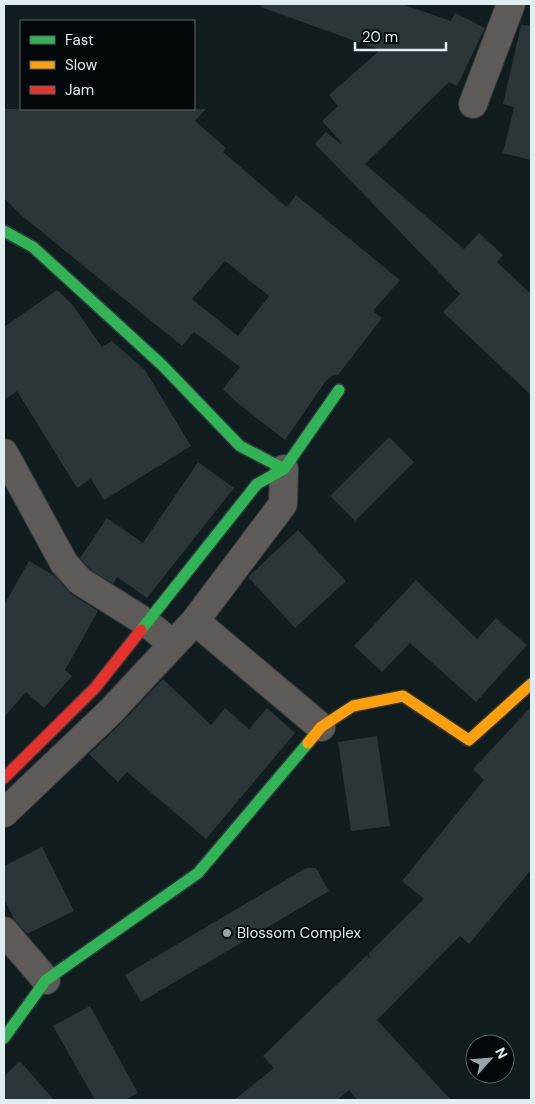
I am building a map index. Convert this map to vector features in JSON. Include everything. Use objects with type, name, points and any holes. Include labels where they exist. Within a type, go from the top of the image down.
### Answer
[{"type":"street","points":[[473,104],[511,4]]},
{"type":"street","points":[[4,231],[33,247],[162,365],[240,446],[284,470]]},
{"type":"street","points":[[4,778],[95,688],[257,484],[284,470],[339,390]]},
{"type":"street","points":[[4,453],[64,563],[80,581],[147,622],[173,644]]},
{"type":"street","points":[[4,813],[110,712],[195,621],[283,504],[284,470]]},
{"type":"street","points":[[195,621],[321,728]]},
{"type":"street","points":[[4,1038],[46,980],[198,873],[321,728],[353,706],[403,696],[469,740],[531,684]]},
{"type":"street","points":[[4,931],[46,980]]},
{"type":"building","points":[[262,4],[402,4],[451,21],[455,13],[485,28],[457,86],[449,82],[365,164],[464,249],[479,233],[503,255],[497,262],[531,294],[531,395],[443,312],[460,294],[315,144],[326,132],[342,143],[322,121],[338,106],[329,95],[380,50],[261,7]]},
{"type":"building","points":[[521,25],[531,26],[531,160],[503,153],[514,107],[503,104]]},
{"type":"building","points":[[4,109],[206,109],[195,121],[226,148],[223,152],[287,207],[296,195],[400,280],[373,311],[382,318],[338,375],[332,376],[326,381],[285,440],[236,402],[223,389],[240,367],[194,332],[182,346],[21,215],[4,198]],"holes":[[[225,261],[269,296],[238,336],[192,299]]]},
{"type":"building","points":[[57,290],[72,304],[102,347],[112,341],[145,370],[191,446],[104,500],[91,479],[77,488],[17,391],[4,400],[4,327]]},
{"type":"building","points":[[389,437],[414,462],[355,521],[330,496]]},
{"type":"building","points":[[198,462],[234,488],[147,598],[117,577],[113,584],[90,569],[80,558],[107,518],[143,543]]},
{"type":"building","points":[[298,530],[346,581],[295,628],[248,577]]},
{"type":"building","points":[[29,561],[55,576],[71,594],[98,611],[65,670],[72,676],[44,708],[26,692],[4,717],[4,605]]},
{"type":"building","points":[[416,580],[477,639],[496,618],[527,645],[476,702],[410,643],[382,672],[354,646]]},
{"type":"building","points":[[163,679],[211,725],[225,708],[249,729],[267,708],[295,733],[206,839],[127,772],[118,782],[89,754]]},
{"type":"building","points":[[531,707],[531,870],[469,944],[460,936],[377,1020],[451,1100],[357,1100],[349,1090],[337,1100],[234,1100],[274,1068],[263,1056],[367,955],[370,959],[369,953],[424,899],[402,881],[484,780],[473,769]]},
{"type":"building","points":[[377,736],[390,826],[351,831],[338,742]]},
{"type":"building","points":[[42,847],[74,911],[27,934],[14,919],[4,899],[4,866]]},
{"type":"building","name":"Blossom Complex","points":[[306,868],[316,868],[329,891],[141,1002],[125,975]]},
{"type":"building","points":[[90,1006],[138,1093],[125,1100],[95,1100],[53,1026]]},
{"type":"building","points":[[20,1061],[54,1100],[4,1100],[4,1076]]},
{"type":"traffic: fast","points":[[4,231],[33,247],[162,365],[240,446],[284,469]]},
{"type":"traffic: fast","points":[[141,630],[257,484],[284,469],[339,390]]},
{"type":"traffic: fast","points":[[4,1038],[46,980],[198,873],[308,743]]},
{"type":"traffic: slow","points":[[308,743],[321,727],[353,706],[403,696],[469,740],[531,684]]},
{"type":"traffic: jam","points":[[4,778],[95,688],[141,630]]},
{"type":"place","name":"Blossom Complex","points":[[227,933]]}]
